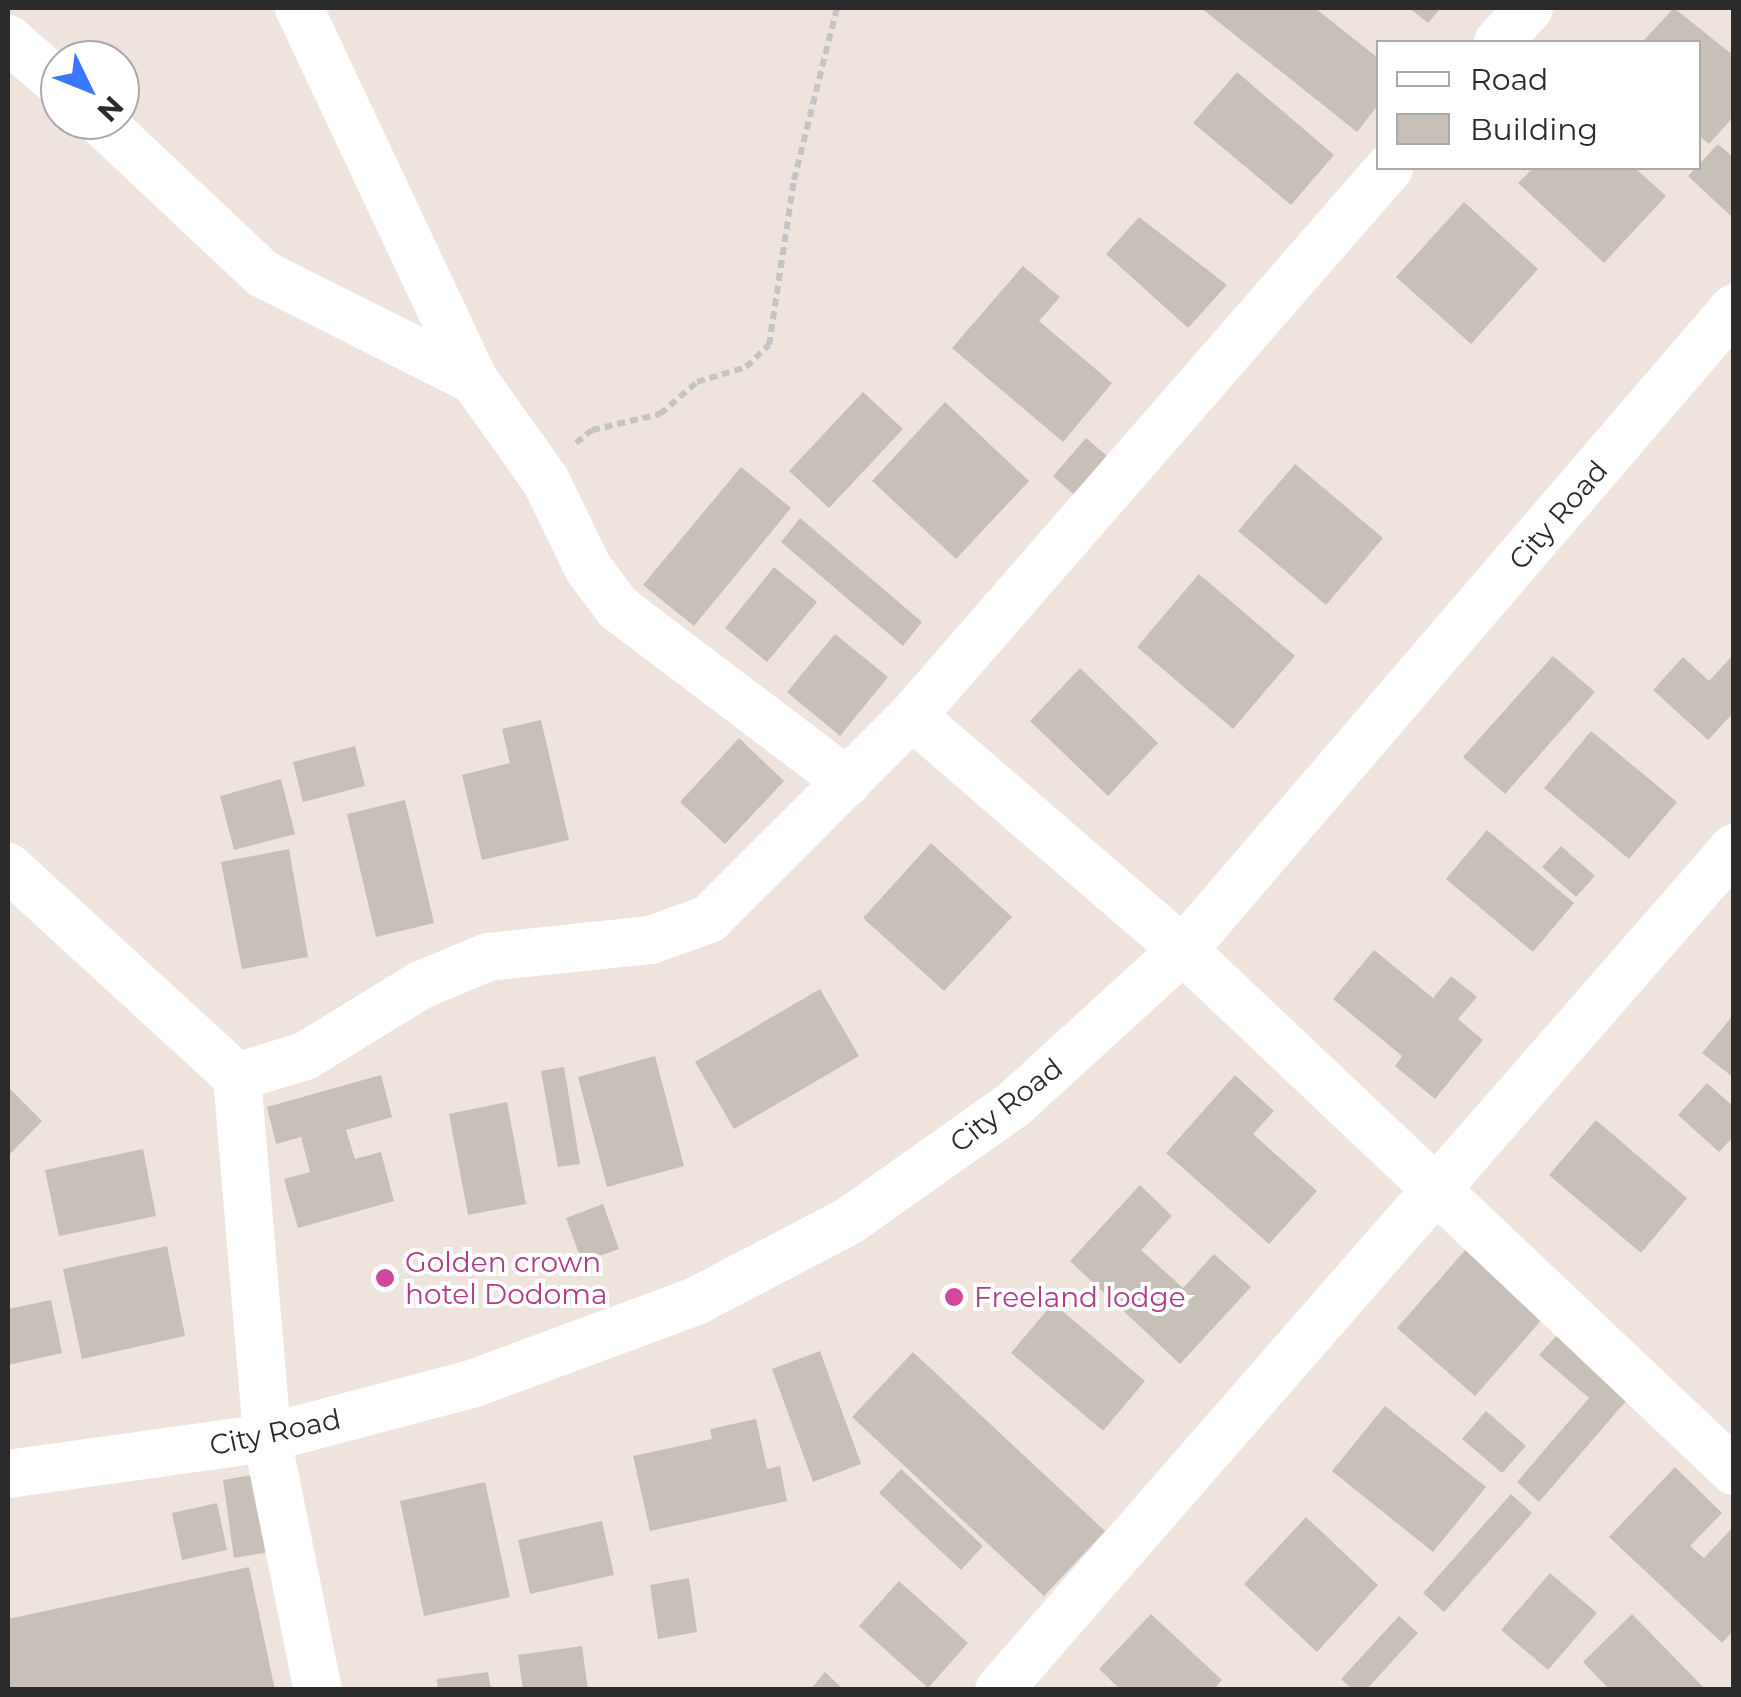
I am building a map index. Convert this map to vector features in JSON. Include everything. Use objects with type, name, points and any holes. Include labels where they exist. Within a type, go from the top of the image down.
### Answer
[{"type":"street","points":[[299,8],[474,380],[542,476],[588,568],[618,608],[848,782]]},
{"type":"street","points":[[1500,40],[1528,8]]},
{"type":"street","points":[[8,39],[40,67]]},
{"type":"street","points":[[120,140],[263,274],[474,380]]},
{"type":"street","points":[[237,1077],[305,1056],[421,985],[488,957],[684,933],[731,900],[912,716],[1388,170]]},
{"type":"street","name":"City Road","points":[[8,1474],[267,1438],[472,1384],[696,1301],[849,1221],[1014,1105],[1184,950],[1734,308]]},
{"type":"street","points":[[912,716],[1184,950],[1734,1471]]},
{"type":"street","points":[[999,1690],[1734,848]]},
{"type":"street","points":[[8,867],[237,1077],[267,1438],[318,1690]]},
{"type":"path","points":[[542,476],[592,430],[660,414],[698,382],[762,355],[776,316],[794,180],[837,8]]},
{"type":"building","points":[[1201,8],[1315,8],[1376,56],[1376,108],[1357,132]]},
{"type":"building","points":[[1409,8],[1441,8],[1428,23]]},
{"type":"building","points":[[1674,8],[1734,56],[1734,116],[1709,144],[1701,137],[1701,40],[1644,40]]},
{"type":"building","points":[[1237,72],[1334,155],[1291,205],[1193,123]]},
{"type":"building","points":[[1718,144],[1734,158],[1734,219],[1688,176],[1694,170],[1701,170],[1701,162]]},
{"type":"building","points":[[1531,170],[1637,170],[1666,196],[1604,263],[1518,183]]},
{"type":"building","points":[[1464,202],[1538,269],[1471,344],[1396,277]]},
{"type":"building","points":[[1139,217],[1227,285],[1188,328],[1106,254]]},
{"type":"building","points":[[1023,266],[1060,297],[1039,321],[1112,383],[1063,442],[952,348]]},
{"type":"building","points":[[863,392],[903,429],[829,508],[789,471]]},
{"type":"building","points":[[945,402],[1029,481],[956,559],[872,481]]},
{"type":"building","points":[[1086,438],[1114,462],[1080,500],[1053,476]]},
{"type":"building","points":[[1295,464],[1383,538],[1326,605],[1238,531]]},
{"type":"building","points":[[741,467],[791,508],[694,626],[643,585]]},
{"type":"building","points":[[800,518],[922,622],[903,646],[781,542]]},
{"type":"building","points":[[774,567],[817,602],[767,662],[725,628]]},
{"type":"building","points":[[1199,574],[1295,656],[1233,729],[1137,647]]},
{"type":"building","points":[[835,634],[888,677],[840,736],[787,692]]},
{"type":"building","points":[[1734,654],[1734,712],[1708,740],[1653,690],[1683,657],[1709,681]]},
{"type":"building","points":[[1553,656],[1595,692],[1505,794],[1463,757]]},
{"type":"building","points":[[1080,668],[1158,743],[1108,796],[1030,721]]},
{"type":"building","points":[[541,720],[569,840],[482,860],[462,775],[510,763],[502,729]]},
{"type":"building","points":[[1591,731],[1677,802],[1629,859],[1544,788]]},
{"type":"building","points":[[739,738],[784,781],[725,844],[680,802]]},
{"type":"building","points":[[355,746],[365,786],[303,802],[293,762]]},
{"type":"building","points":[[281,779],[295,834],[234,850],[220,796]]},
{"type":"building","points":[[405,800],[434,923],[376,937],[347,814]]},
{"type":"building","points":[[1487,830],[1574,903],[1533,952],[1446,879]]},
{"type":"building","points":[[931,843],[1012,917],[944,991],[863,918]]},
{"type":"building","points":[[1561,846],[1595,876],[1576,897],[1542,867]]},
{"type":"building","points":[[289,849],[308,957],[242,969],[221,862]]},
{"type":"building","points":[[1374,950],[1433,998],[1451,976],[1477,997],[1458,1019],[1483,1040],[1435,1099],[1395,1066],[1402,1056],[1333,999]]},
{"type":"building","points":[[820,989],[859,1056],[734,1129],[695,1062]]},
{"type":"building","points":[[1734,1014],[1734,1078],[1702,1053]]},
{"type":"building","points":[[655,1056],[684,1166],[607,1187],[578,1077]]},
{"type":"building","points":[[564,1067],[580,1164],[558,1167],[541,1071]]},
{"type":"building","points":[[381,1075],[392,1117],[346,1130],[355,1159],[381,1152],[394,1201],[298,1228],[284,1179],[310,1172],[301,1137],[276,1144],[267,1107]]},
{"type":"building","points":[[1235,1075],[1274,1111],[1253,1134],[1317,1191],[1269,1244],[1166,1153]]},
{"type":"building","points":[[1707,1083],[1734,1107],[1734,1136],[1719,1152],[1678,1115]]},
{"type":"building","points":[[8,1087],[42,1121],[8,1156]]},
{"type":"building","points":[[507,1102],[526,1204],[468,1215],[449,1114]]},
{"type":"building","points":[[1596,1120],[1687,1198],[1641,1253],[1549,1175]]},
{"type":"building","points":[[143,1149],[156,1216],[59,1236],[45,1170]]},
{"type":"building","points":[[1140,1185],[1172,1216],[1141,1250],[1183,1288],[1214,1254],[1251,1287],[1180,1364],[1070,1261]]},
{"type":"building","points":[[603,1204],[619,1249],[582,1262],[566,1218]]},
{"type":"building","points":[[167,1246],[185,1336],[82,1359],[63,1269]]},
{"type":"building","points":[[1467,1248],[1545,1316],[1475,1396],[1397,1328]]},
{"type":"building","points":[[51,1300],[62,1353],[8,1365],[8,1309]]},
{"type":"building","points":[[1053,1303],[1145,1381],[1103,1431],[1011,1353]]},
{"type":"building","points":[[1560,1332],[1632,1394],[1539,1502],[1517,1482],[1589,1398],[1539,1355]]},
{"type":"building","points":[[820,1351],[861,1464],[813,1482],[772,1369]]},
{"type":"building","points":[[913,1352],[1105,1531],[1044,1596],[852,1417]]},
{"type":"building","points":[[1385,1406],[1486,1487],[1433,1552],[1332,1471]]},
{"type":"building","points":[[1486,1411],[1526,1446],[1502,1473],[1462,1439]]},
{"type":"building","points":[[756,1419],[767,1469],[780,1466],[787,1501],[650,1531],[633,1456],[712,1439],[710,1429]]},
{"type":"building","points":[[1675,1467],[1722,1513],[1690,1546],[1704,1558],[1734,1526],[1734,1630],[1722,1643],[1609,1537]]},
{"type":"building","points":[[901,1469],[983,1546],[961,1570],[879,1493]]},
{"type":"building","points":[[263,1473],[275,1551],[234,1558],[223,1480]]},
{"type":"building","points":[[485,1482],[510,1597],[424,1616],[400,1501]]},
{"type":"building","points":[[1511,1494],[1532,1513],[1444,1612],[1423,1593]]},
{"type":"building","points":[[217,1503],[227,1550],[182,1560],[172,1513]]},
{"type":"building","points":[[1306,1517],[1378,1585],[1317,1652],[1244,1584]]},
{"type":"building","points":[[602,1521],[614,1575],[530,1594],[518,1540]]},
{"type":"building","points":[[249,1567],[275,1690],[8,1690],[8,1619]]},
{"type":"building","points":[[1550,1573],[1597,1613],[1548,1670],[1501,1630]]},
{"type":"building","points":[[689,1578],[697,1632],[658,1639],[650,1585]]},
{"type":"building","points":[[899,1581],[968,1643],[928,1688],[859,1626]]},
{"type":"building","points":[[1151,1614],[1222,1680],[1213,1690],[1121,1690],[1099,1669]]},
{"type":"building","points":[[1632,1614],[1706,1690],[1610,1690],[1583,1662]]},
{"type":"building","points":[[1399,1616],[1418,1633],[1366,1690],[1353,1690],[1341,1679]]},
{"type":"building","points":[[582,1646],[588,1690],[523,1690],[518,1655]]},
{"type":"building","points":[[488,1672],[491,1690],[438,1690],[437,1679]]},
{"type":"building","points":[[825,1672],[844,1690],[810,1690]]},
{"type":"place","name":"Golden crown hotel Dodoma","points":[[385,1278]]},
{"type":"place","name":"Freeland lodge","points":[[954,1297]]}]
